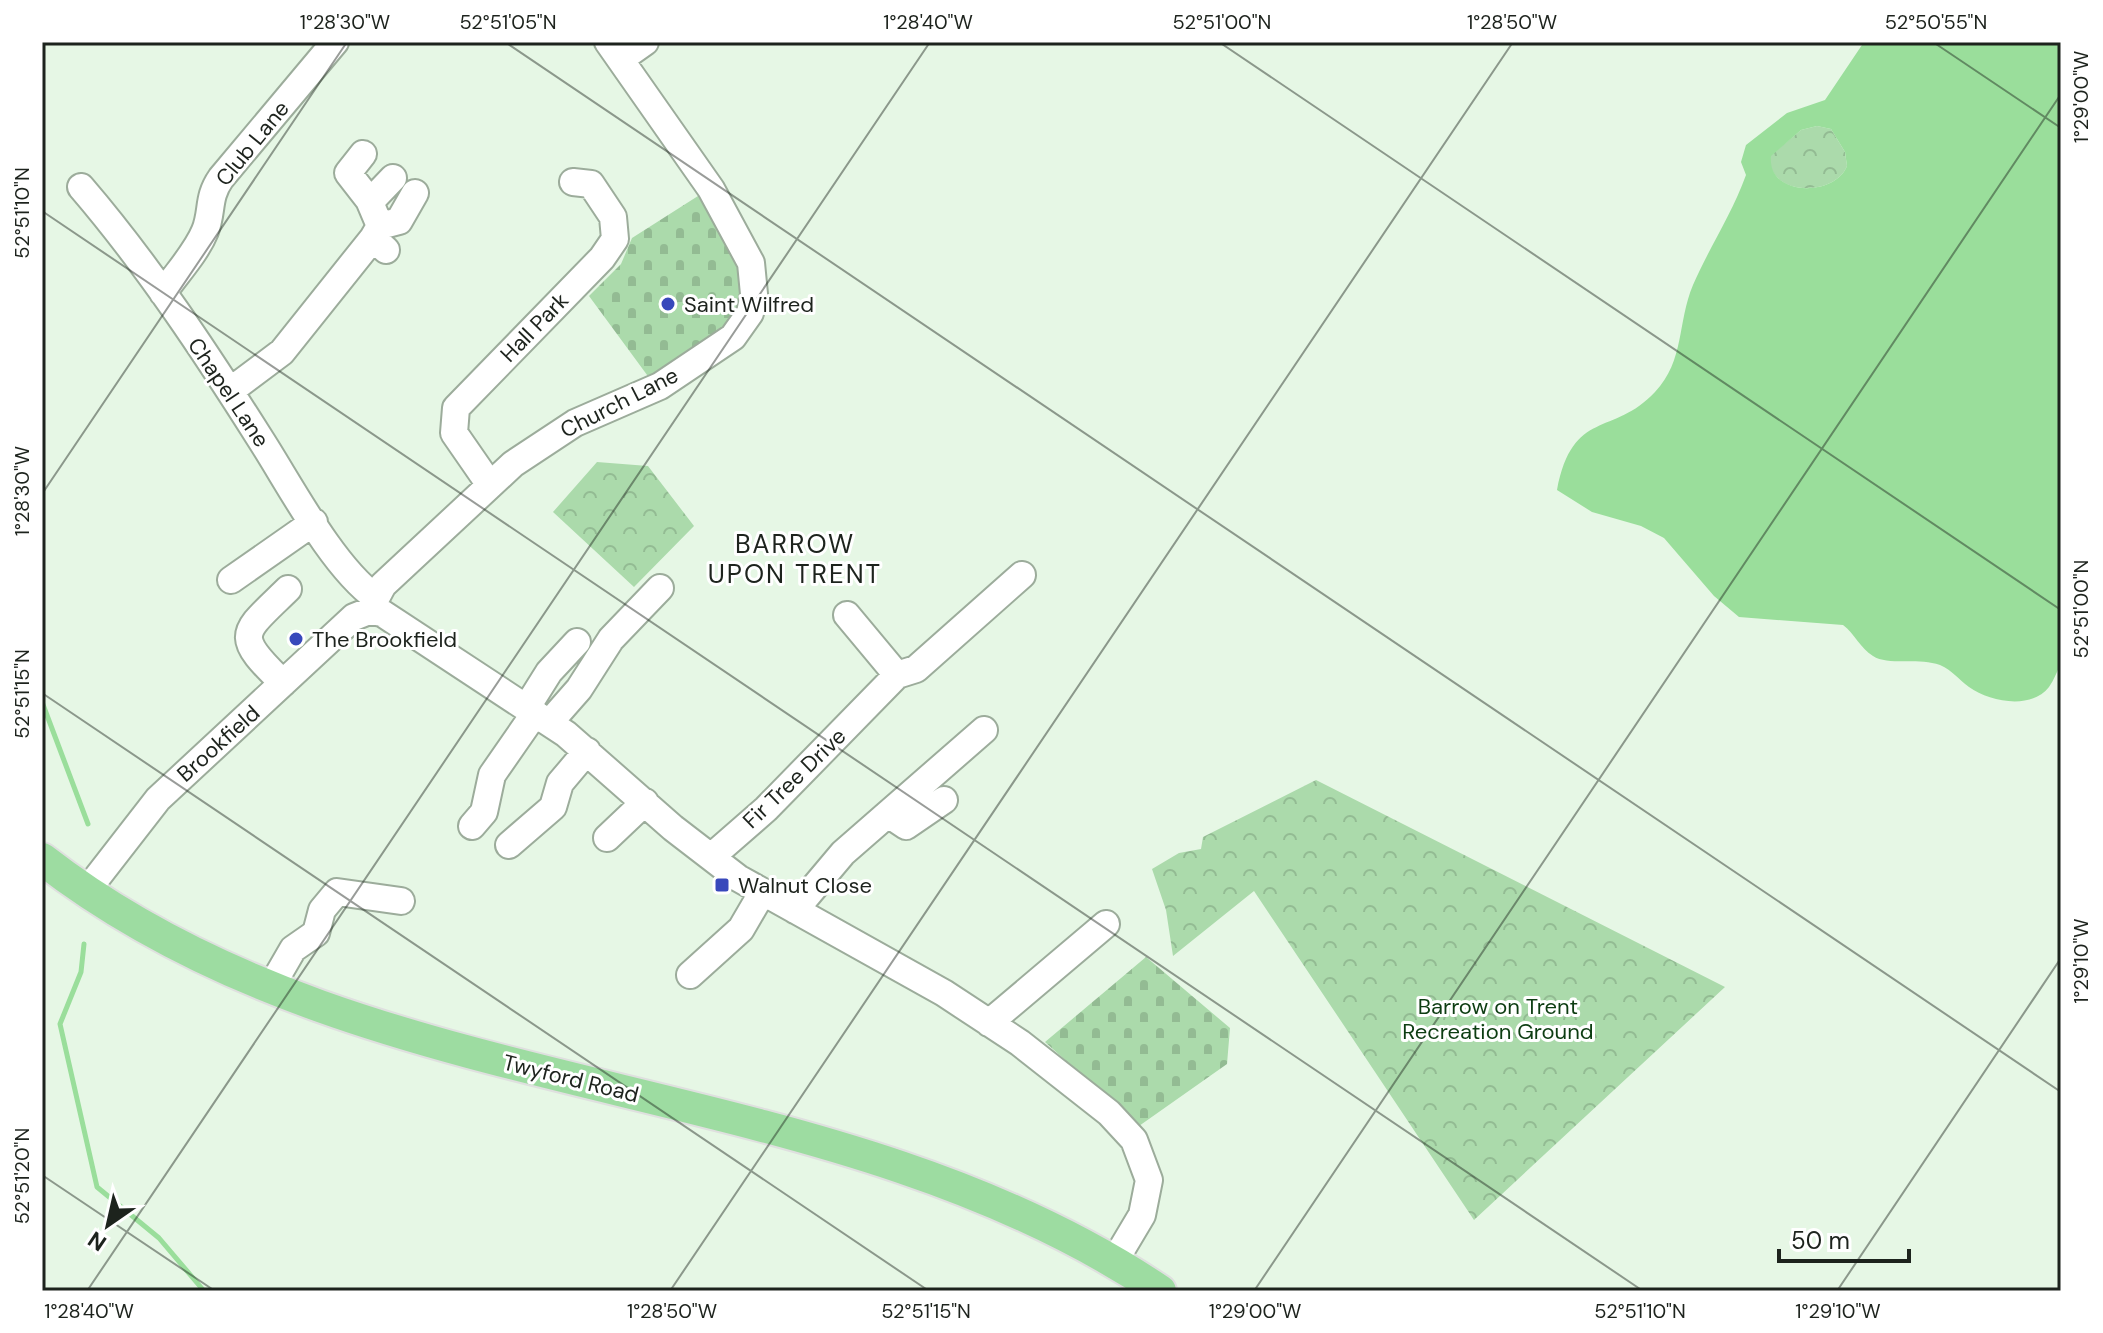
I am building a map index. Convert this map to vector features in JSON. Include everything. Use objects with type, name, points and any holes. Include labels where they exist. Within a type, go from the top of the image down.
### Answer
[{"type":"main road","name":"Twyford Road","points":[[42,859],[85,893],[152,934],[271,987],[473,1054],[885,1160],[1007,1206],[1114,1262],[1152,1289]]},
{"type":"street","name":"Club Lane","points":[[163,293],[202,237],[207,225],[209,199],[221,178],[335,42]]},
{"type":"street","points":[[615,51],[645,42]]},
{"type":"street","name":"Church Lane","points":[[372,604],[490,485],[537,446],[575,423],[660,386],[733,337],[750,313],[754,294],[751,263],[711,189],[615,51]]},
{"type":"street","points":[[363,154],[348,173],[377,229]]},
{"type":"street","points":[[230,391],[282,352],[377,229],[393,178]]},
{"type":"street","name":"Hall Park","points":[[490,485],[454,433],[456,408],[602,258],[615,239],[613,217],[591,184],[573,182]]},
{"type":"street","name":"Chapel Lane","points":[[81,187],[163,293],[314,522],[372,604]]},
{"type":"street","points":[[377,229],[399,221],[415,193]]},
{"type":"street","points":[[231,580],[314,522]]},
{"type":"street","name":"Fir Tree Drive","points":[[711,857],[766,809],[897,675],[916,669],[1022,575]]},
{"type":"street","points":[[537,714],[579,689],[611,639],[660,588]]},
{"type":"street","points":[[283,683],[255,656],[247,638],[249,627],[288,589]]},
{"type":"street","points":[[372,604],[587,751],[711,857],[762,893],[886,958],[989,1023],[1084,1092],[1134,1140],[1147,1168],[1148,1197],[1132,1236],[1114,1262]]},
{"type":"street","name":"Brookfield","points":[[85,893],[158,799],[354,617],[372,604]]},
{"type":"street","points":[[847,615],[897,675]]},
{"type":"street","points":[[472,826],[484,812],[492,775],[537,714],[549,672],[577,642]]},
{"type":"street","points":[[795,910],[843,853],[984,730]]},
{"type":"street","points":[[509,845],[553,807],[560,783],[587,751]]},
{"type":"street","points":[[888,814],[906,826],[944,800]]},
{"type":"street","points":[[607,838],[645,802]]},
{"type":"street","points":[[271,987],[293,949],[316,933],[322,910],[337,892],[401,901]]},
{"type":"street","points":[[690,975],[741,929],[762,893]]},
{"type":"street","points":[[989,1023],[1106,924]]},
{"type":"green space","points":[[1817,126],[1831,129],[1845,152],[1847,166],[1840,176],[1817,187],[1803,188],[1779,179],[1772,169],[1770,156],[1801,130]]},
{"type":"green space","points":[[698,196],[740,263],[745,291],[740,309],[731,324],[717,337],[650,379],[589,296],[621,264],[632,238]]},
{"type":"green space","points":[[597,462],[648,466],[694,526],[634,587],[553,512]]},
{"type":"green space","name":"Barrow on Trent Recreation Ground","points":[[1316,780],[1725,987],[1474,1220],[1254,891],[1173,956],[1166,910],[1152,869],[1179,853],[1201,849],[1203,837]]},
{"type":"green space","points":[[1146,957],[1230,1028],[1227,1064],[1139,1126],[1045,1042]]},
{"type":"shaded area","points":[[1864,42],[2061,42],[2061,664],[2049,687],[2032,699],[2010,701],[1988,697],[1940,665],[1879,659],[1843,625],[1739,617],[1714,596],[1664,538],[1641,526],[1592,512],[1557,490],[1573,446],[1596,427],[1639,406],[1665,380],[1676,354],[1693,285],[1746,175],[1741,162],[1746,145],[1787,113],[1825,100]],"holes":[[[1817,126],[1831,129],[1845,152],[1847,166],[1840,176],[1830,183],[1803,188],[1780,179],[1773,169],[1771,156],[1801,130]]]},
{"type":"waterway","points":[[42,702],[88,824]]},
{"type":"waterway","points":[[84,944],[81,972],[60,1024],[97,1187],[159,1238],[204,1291]]},
{"type":"place","name":"Saint Wilfred","points":[[668,304]]},
{"type":"place","name":"The Brookfield","points":[[296,639]]},
{"type":"place","name":"Walnut Close","points":[[722,885]]},
{"type":"district","name":"BARROW UPON TRENT","points":[[795,559]]}]
